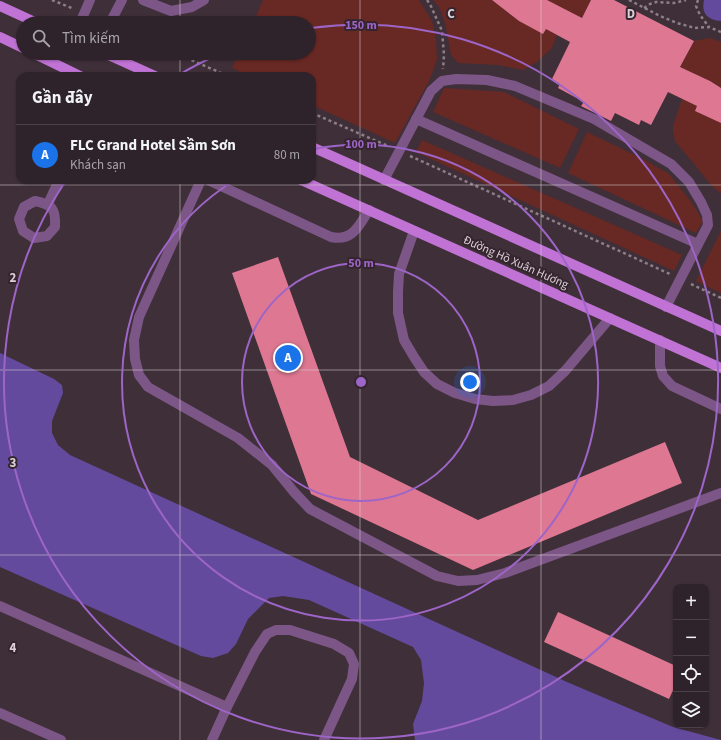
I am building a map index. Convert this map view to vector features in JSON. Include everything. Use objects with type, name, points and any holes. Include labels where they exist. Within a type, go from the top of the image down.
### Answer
[{"type":"main road","points":[[0,6],[22,16]]},
{"type":"main road","points":[[0,37],[16,45]]},
{"type":"main road","points":[[47,60],[72,72]]},
{"type":"main road","points":[[120,60],[146,72]]},
{"type":"main road","name":"Đường Hồ Xuân Hương","points":[[316,149],[721,331]]},
{"type":"main road","name":"Đường Hồ Xuân Hương","points":[[310,184],[721,368]]},
{"type":"street","points":[[83,16],[90,0]]},
{"type":"street","points":[[114,16],[122,0]]},
{"type":"street","points":[[143,0],[171,11],[192,7],[204,0]]},
{"type":"street","points":[[384,180],[431,91],[442,81],[487,80],[515,86],[594,119],[671,164],[689,182],[707,215],[708,225],[666,306]]},
{"type":"street","points":[[416,119],[698,244]]},
{"type":"street","points":[[48,204],[57,184]]},
{"type":"street","points":[[199,184],[139,317],[134,340],[135,359],[139,375],[148,387],[238,438],[272,465],[310,509],[437,576],[458,581],[477,580],[504,573],[721,493]]},
{"type":"street","points":[[217,184],[339,239],[347,237],[354,232],[369,210]]},
{"type":"street","points":[[414,231],[399,274],[398,313],[404,340],[424,372],[437,384],[455,393],[475,399],[493,401],[513,400],[531,395],[549,386],[565,371],[610,318]]},
{"type":"street","points":[[660,340],[660,366],[663,376],[672,386],[721,409]]},
{"type":"street","points":[[0,606],[227,707]]},
{"type":"street","points":[[212,740],[255,652],[267,634],[276,630],[290,630],[334,644],[349,653],[354,664],[352,680],[324,740]]},
{"type":"street","points":[[0,713],[61,740]]},
{"type":"path","points":[[427,0],[442,31],[444,55],[442,81]]},
{"type":"path","points":[[629,0],[677,23],[695,28],[709,27],[721,32]]},
{"type":"path","points":[[644,8],[656,2],[674,3],[686,0]]},
{"type":"path","points":[[698,0],[696,6],[700,15],[709,27]]},
{"type":"path","points":[[190,60],[219,72]]},
{"type":"path","points":[[316,115],[721,298]]},
{"type":"shaded area","points":[[263,0],[419,0],[432,21],[436,38],[437,60],[429,81],[395,143],[316,107],[316,72],[240,72],[232,68],[236,60],[316,60],[316,16],[256,16]]},
{"type":"shaded area","points":[[433,0],[492,0],[519,21],[543,33],[546,29],[557,35],[552,48],[537,62],[523,70],[498,65],[458,63],[451,55],[445,23],[439,7]]},
{"type":"shaded area","points":[[547,0],[591,0],[582,18]]},
{"type":"shaded area","points":[[704,0],[721,0],[721,21],[709,18],[706,15],[703,5]]},
{"type":"shaded area","points":[[710,38],[721,42],[721,88],[710,81],[680,67],[694,41]]},
{"type":"shaded area","points":[[444,88],[504,92],[579,129],[560,168],[433,112]]},
{"type":"shaded area","points":[[682,99],[697,106],[721,123],[721,193],[712,186],[675,141],[673,126]]},
{"type":"shaded area","points":[[587,132],[643,159],[669,174],[692,203],[703,221],[696,233],[568,173]]},
{"type":"shaded area","points":[[422,140],[682,255],[674,271],[416,152]]},
{"type":"shaded area","points":[[721,231],[721,293],[696,281]]},
{"type":"shaded area","points":[[0,353],[54,379],[62,385],[63,393],[52,421],[52,433],[58,445],[70,455],[567,682],[673,728],[721,740],[415,740],[413,724],[422,701],[424,683],[421,660],[413,647],[309,600],[283,596],[269,598],[248,619],[236,644],[228,653],[213,658],[201,656],[0,567]]},
{"type":"building","points":[[492,0],[547,0],[582,18],[591,0],[614,0],[694,41],[680,67],[710,81],[721,88],[721,123],[695,111],[697,106],[668,92],[651,125],[641,120],[639,125],[615,113],[611,121],[581,106],[584,102],[558,88],[560,84],[552,79],[570,42],[546,29],[543,34],[519,21]]},
{"type":"building","points":[[278,257],[350,457],[478,520],[665,442],[682,483],[473,570],[311,494],[232,273]]},
{"type":"building","points":[[558,612],[673,665],[673,690],[669,699],[544,642]]},
{"type":"place","name":"FLC Grand Hotel Sầm Sơn","points":[[288,358]]}]
